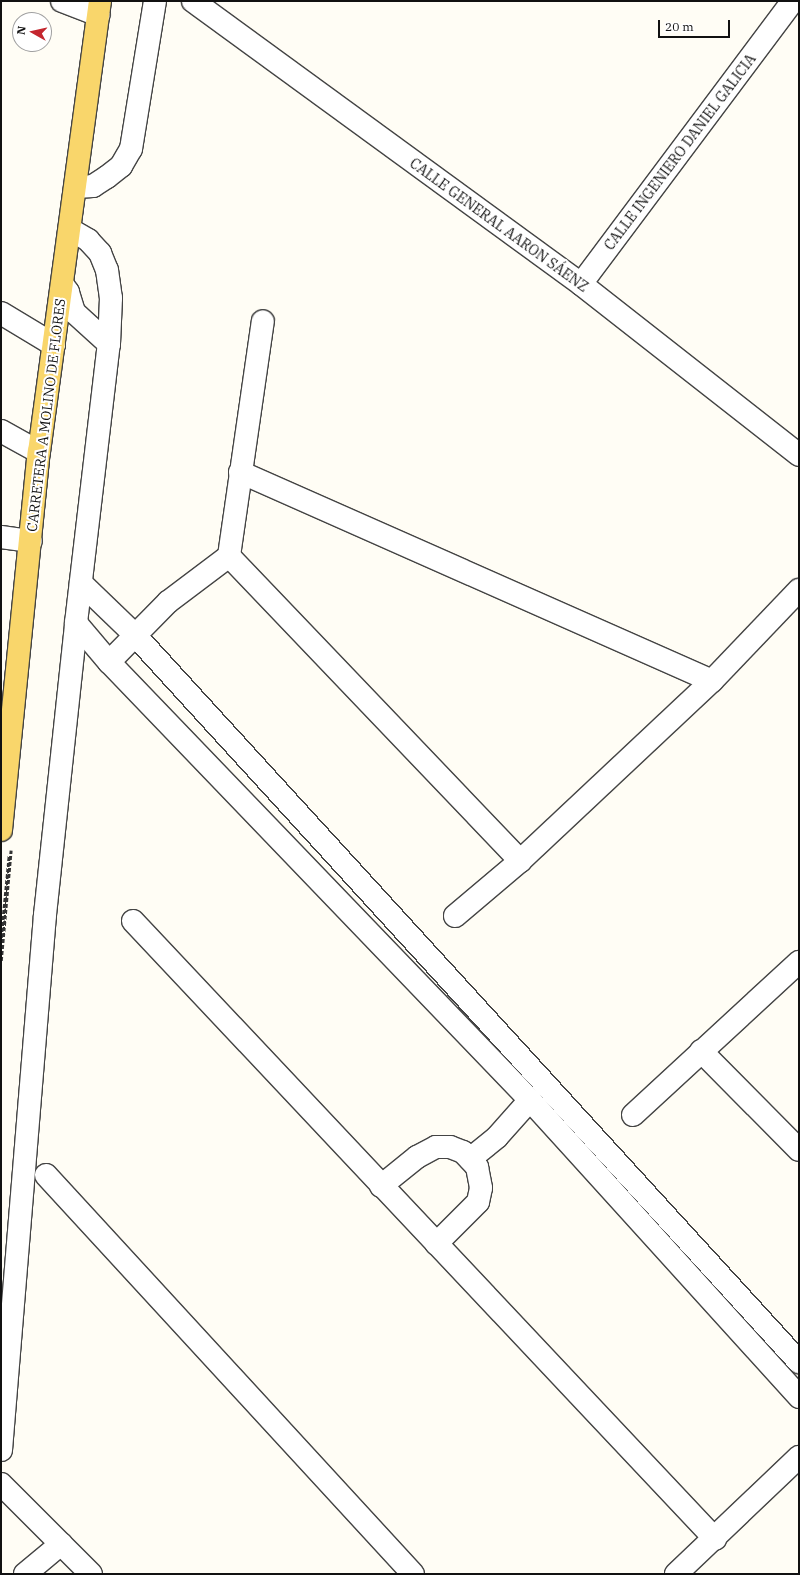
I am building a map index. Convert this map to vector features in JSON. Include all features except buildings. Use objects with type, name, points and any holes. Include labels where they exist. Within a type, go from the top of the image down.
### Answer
[{"type":"main road","name":"CARRETERA A MOLINO DE FLORES","points":[[1,830],[40,452],[54,345],[66,313],[63,285],[99,8]]},
{"type":"street","points":[[62,1],[99,8]]},
{"type":"street","points":[[76,187],[93,186],[107,177],[121,166],[131,149],[155,1]]},
{"type":"street","name":"CALLE GENERAL AARON SÁENZ","points":[[193,1],[581,284],[799,455]]},
{"type":"street","name":"CALLE INGENIERO DANIEL GALICIA","points":[[581,284],[793,1]]},
{"type":"street","points":[[1,1450],[45,916],[76,623],[110,344],[111,298],[107,270],[100,252],[88,240],[71,230]]},
{"type":"street","points":[[1,313],[54,345]]},
{"type":"street","points":[[66,313],[110,344]]},
{"type":"street","points":[[109,662],[168,602],[229,556],[263,321]]},
{"type":"street","points":[[1,431],[40,452]]},
{"type":"street","points":[[240,472],[712,681]]},
{"type":"street","points":[[1,537],[31,540]]},
{"type":"street","points":[[229,556],[520,861]]},
{"type":"street","points":[[81,583],[135,635],[799,1362]]},
{"type":"street","points":[[455,916],[520,861],[712,681],[799,590]]},
{"type":"street","points":[[76,623],[109,662],[530,1100],[799,1396]]},
{"type":"street","points":[[133,921],[715,1539]]},
{"type":"street","points":[[633,1115],[799,962]]},
{"type":"street","points":[[701,1051],[799,1150]]},
{"type":"street","points":[[470,1159],[496,1137],[530,1100]]},
{"type":"street","points":[[381,1186],[417,1157],[436,1147],[450,1148],[463,1152],[470,1159],[477,1167],[481,1188],[478,1202],[436,1244]]},
{"type":"street","points":[[46,1175],[413,1574]]},
{"type":"street","points":[[676,1574],[715,1539],[799,1457]]},
{"type":"street","points":[[1,1484],[91,1574]]},
{"type":"street","points":[[25,1574],[61,1544]]}]
